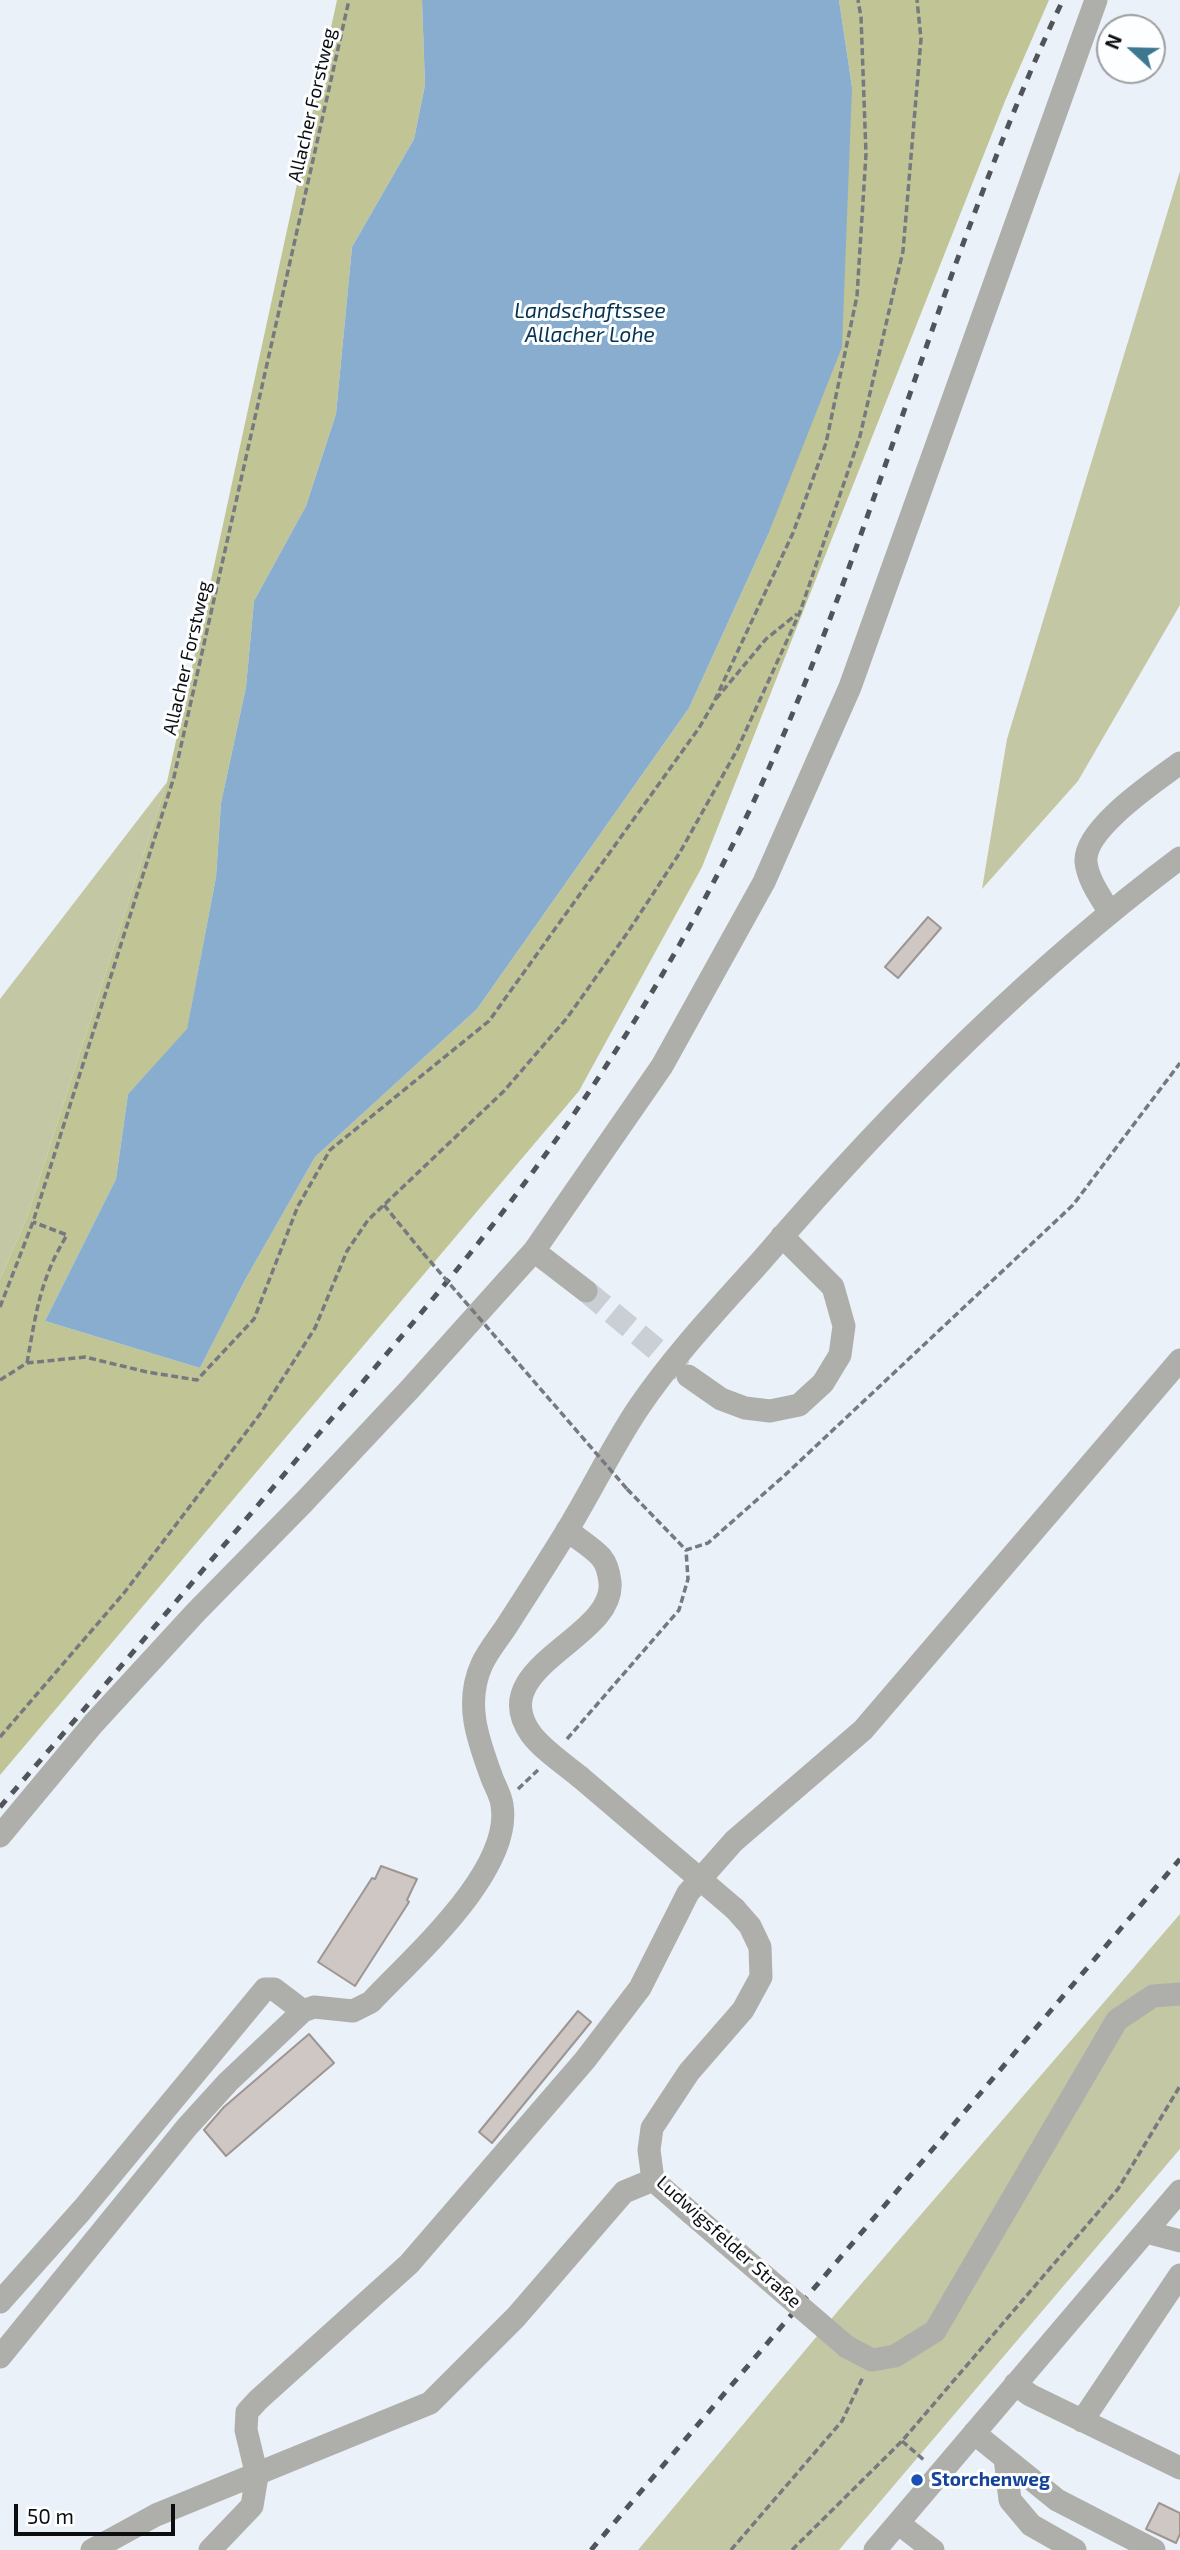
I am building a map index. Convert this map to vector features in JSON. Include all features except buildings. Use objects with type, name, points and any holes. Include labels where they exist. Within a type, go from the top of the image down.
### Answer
[{"type":"street","points":[[0,1836],[93,1724],[196,1612],[410,1389],[534,1251],[662,1066],[764,883],[850,687],[1096,0]]},
{"type":"street","points":[[1109,911],[1093,882],[1086,860],[1091,841],[1108,821],[1180,763]]},
{"type":"street","points":[[0,2357],[187,2127],[228,2082],[303,2011],[314,2007],[353,2011],[371,2002],[461,1907],[482,1878],[497,1846],[502,1824],[502,1806],[473,1717],[474,1695],[482,1665],[567,1530],[640,1405],[782,1236],[894,1113],[1034,976],[1109,911],[1180,858]]},
{"type":"street","points":[[688,1376],[721,1399],[745,1408],[770,1411],[799,1405],[823,1383],[840,1355],[844,1326],[833,1287],[782,1236]]},
{"type":"street","points":[[534,1251],[586,1291]]},
{"type":"street","points":[[210,2550],[252,2506],[257,2476],[246,2430],[247,2412],[409,2264],[585,2060],[640,1988],[688,1894],[706,1872],[734,1841],[863,1730],[1180,1360]]},
{"type":"street","name":"Ludwigsfelder Straße","points":[[567,1530],[601,1557],[609,1570],[611,1588],[607,1603],[598,1617],[544,1662],[528,1684],[522,1697],[523,1711],[532,1735],[547,1760],[580,1777],[735,1909],[750,1926],[760,1947],[761,1978],[743,2010],[689,2072],[652,2127],[649,2150],[653,2180],[847,2347],[872,2360]]},
{"type":"street","points":[[0,2302],[82,2210],[265,1989],[274,1989],[303,2011]]},
{"type":"street","points":[[872,2360],[895,2356],[936,2331],[1117,2020],[1153,1996],[1180,1994]]},
{"type":"street","points":[[107,2546],[156,2515],[257,2476],[430,2403],[516,2317],[624,2192],[653,2180]]},
{"type":"street","points":[[875,2550],[1180,2191]]},
{"type":"street","points":[[1146,2232],[1180,2241]]},
{"type":"street","points":[[1082,2421],[1180,2275]]},
{"type":"street","points":[[1016,2384],[1030,2395],[1180,2468]]},
{"type":"street","points":[[974,2433],[1057,2500],[1154,2550]]},
{"type":"street","points":[[1005,2458],[1010,2500],[1031,2525],[1075,2550]]},
{"type":"street","points":[[898,2523],[933,2550]]},
{"type":"path","name":"Allacher Forstweg","points":[[0,1307],[33,1222],[174,777],[349,0]]},
{"type":"path","points":[[0,1380],[27,1363],[85,1357],[147,1372],[197,1380],[254,1320],[298,1206],[330,1150],[489,1021],[699,728],[713,704],[793,533],[826,443],[857,296],[866,154],[861,17],[858,0]]},
{"type":"path","points":[[0,1737],[124,1593],[260,1415],[315,1328],[347,1251],[368,1220],[504,1091],[567,1018],[679,854],[737,750],[800,612],[860,436],[902,251],[920,38],[917,0]]},
{"type":"path","points":[[713,704],[766,639],[800,612]]},
{"type":"path","points":[[686,1550],[708,1543],[785,1475],[1073,1205],[1180,1063]]},
{"type":"path","points":[[384,1205],[627,1489],[686,1550],[688,1579],[679,1610],[547,1760],[518,1789]]},
{"type":"path","points":[[27,1363],[39,1294],[52,1259],[67,1235],[33,1222]]},
{"type":"path","points":[[792,2550],[902,2441],[1118,2189],[1180,2086]]},
{"type":"path","points":[[731,2550],[842,2421],[872,2360]]},
{"type":"green space","points":[[337,0],[422,0],[425,85],[414,139],[352,247],[336,414],[306,506],[254,601],[246,687],[221,803],[216,877],[187,1030],[128,1094],[116,1179],[45,1321],[200,1368],[245,1280],[315,1157],[477,1009],[689,708],[767,537],[852,87],[839,0],[1049,0],[1005,101],[702,867],[579,1091],[0,1775],[0,1279],[27,1217],[167,782]]},
{"type":"green space","points":[[1180,171],[1180,605],[1078,781],[982,889],[1007,739]]},
{"type":"green space","points":[[167,782],[27,1217],[0,1279],[0,999]]},
{"type":"green space","points":[[1180,1914],[1180,2149],[839,2550],[638,2550],[843,2305]]},
{"type":"water","name":"Landschaftssee Allacher Lohe","points":[[422,0],[839,0],[852,87],[842,347],[767,537],[689,708],[477,1009],[315,1157],[245,1280],[200,1368],[45,1321],[116,1179],[128,1094],[187,1029],[216,877],[221,803],[246,687],[254,601],[306,506],[336,414],[352,247],[414,139],[425,85]]},
{"type":"tunnel","points":[[586,1291],[686,1374]]},
{"type":"railway","points":[[0,1807],[478,1243],[533,1172],[593,1086],[675,953],[763,782],[798,700],[862,533],[981,196],[1020,97],[1063,0]]},
{"type":"railway","points":[[591,2550],[1180,1859]]},
{"type":"place","name":"Storchenweg","points":[[917,2480]]}]
